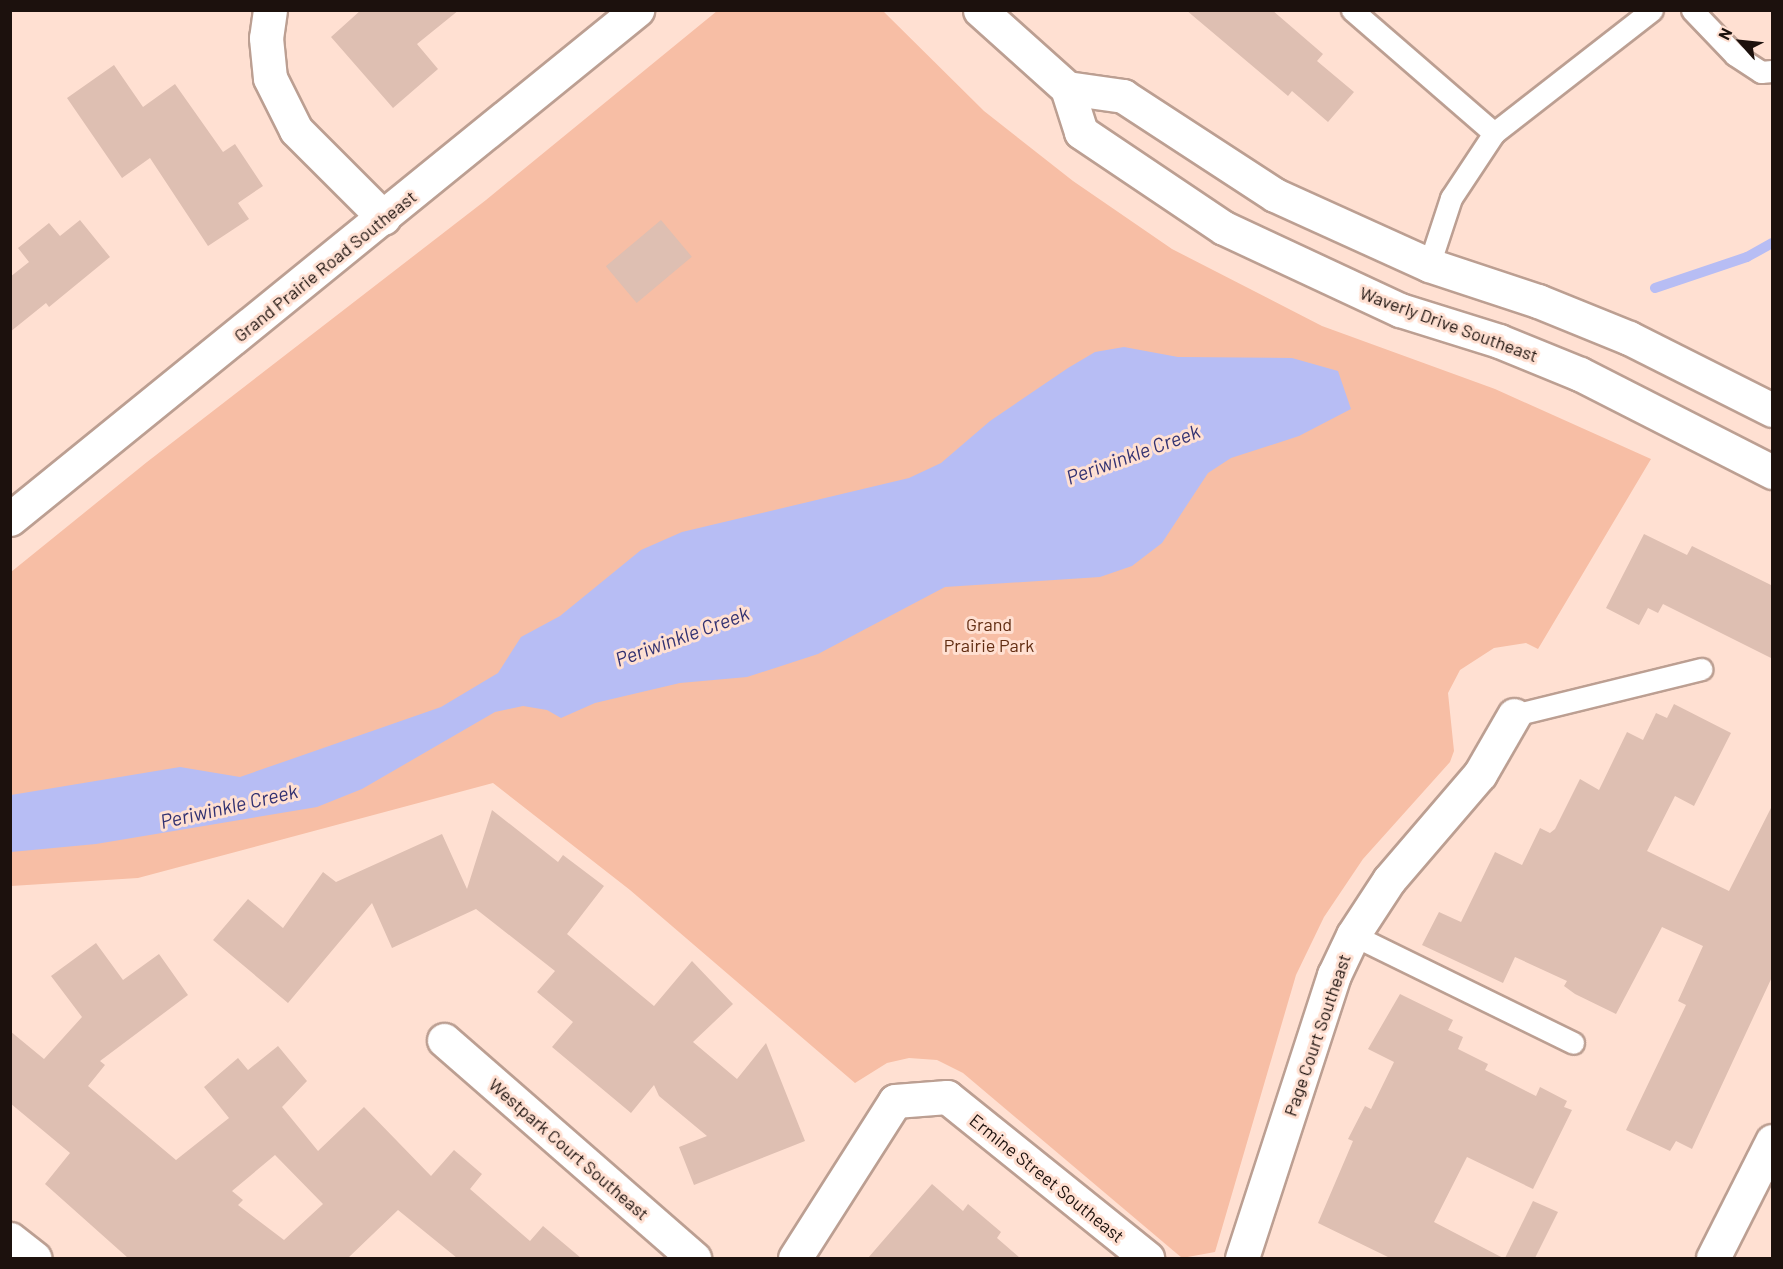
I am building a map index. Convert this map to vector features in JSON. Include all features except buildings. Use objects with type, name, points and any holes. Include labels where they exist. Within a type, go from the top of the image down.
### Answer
[{"type":"main road","points":[[270,10],[266,38],[270,78],[296,130],[384,218]]},
{"type":"main road","name":"Grand Prairie Road Southeast","points":[[10,519],[638,10]]},
{"type":"main road","points":[[980,10],[1067,88],[1123,96],[1275,195],[1429,265],[1538,301],[1629,338],[1773,410]]},
{"type":"main road","name":"Waverly Drive Southeast","points":[[1067,88],[1081,132],[1224,228],[1400,310],[1499,341],[1580,374],[1773,472]]},
{"type":"main road","name":"Page Court Southeast","points":[[1242,1258],[1334,975],[1353,935],[1389,880],[1480,774],[1514,715]]},
{"type":"main road","name":"Westpark Court Southeast","points":[[444,1040],[694,1258]]},
{"type":"main road","name":"Ermine Street Southeast","points":[[795,1258],[895,1101],[947,1097],[1147,1258]]},
{"type":"main road","points":[[1713,1258],[1773,1141]]},
{"type":"lane","points":[[1352,10],[1494,133]]},
{"type":"lane","points":[[1429,265],[1451,198],[1494,133],[1652,10]]},
{"type":"lane","points":[[1692,10],[1735,56],[1761,72],[1773,71]]},
{"type":"lane","points":[[1514,715],[1701,669]]},
{"type":"lane","points":[[1353,935],[1573,1043]]},
{"type":"green space","name":"Grand Prairie Park","points":[[717,11],[883,11],[984,111],[1073,181],[1172,249],[1322,326],[1495,389],[1651,459],[1538,649],[1526,643],[1494,648],[1460,670],[1448,693],[1454,751],[1450,762],[1363,859],[1324,917],[1296,975],[1215,1252],[1182,1258],[963,1073],[937,1060],[909,1058],[887,1063],[855,1083],[630,890],[493,783],[138,878],[11,886],[11,572],[147,462],[486,200]]},
{"type":"water","points":[[1124,347],[1178,357],[1292,358],[1338,371],[1351,409],[1299,436],[1231,458],[1208,473],[1162,543],[1132,566],[1100,577],[945,587],[818,654],[747,677],[680,683],[595,703],[561,718],[547,710],[523,706],[495,712],[362,789],[317,807],[96,844],[11,852],[11,795],[180,767],[240,777],[441,707],[498,673],[521,637],[560,616],[641,550],[682,532],[909,478],[941,463],[990,421],[1068,368],[1095,352]]},
{"type":"waterway","name":"Periwinkle Creek","points":[[1655,288],[1747,257],[1772,243]]}]
